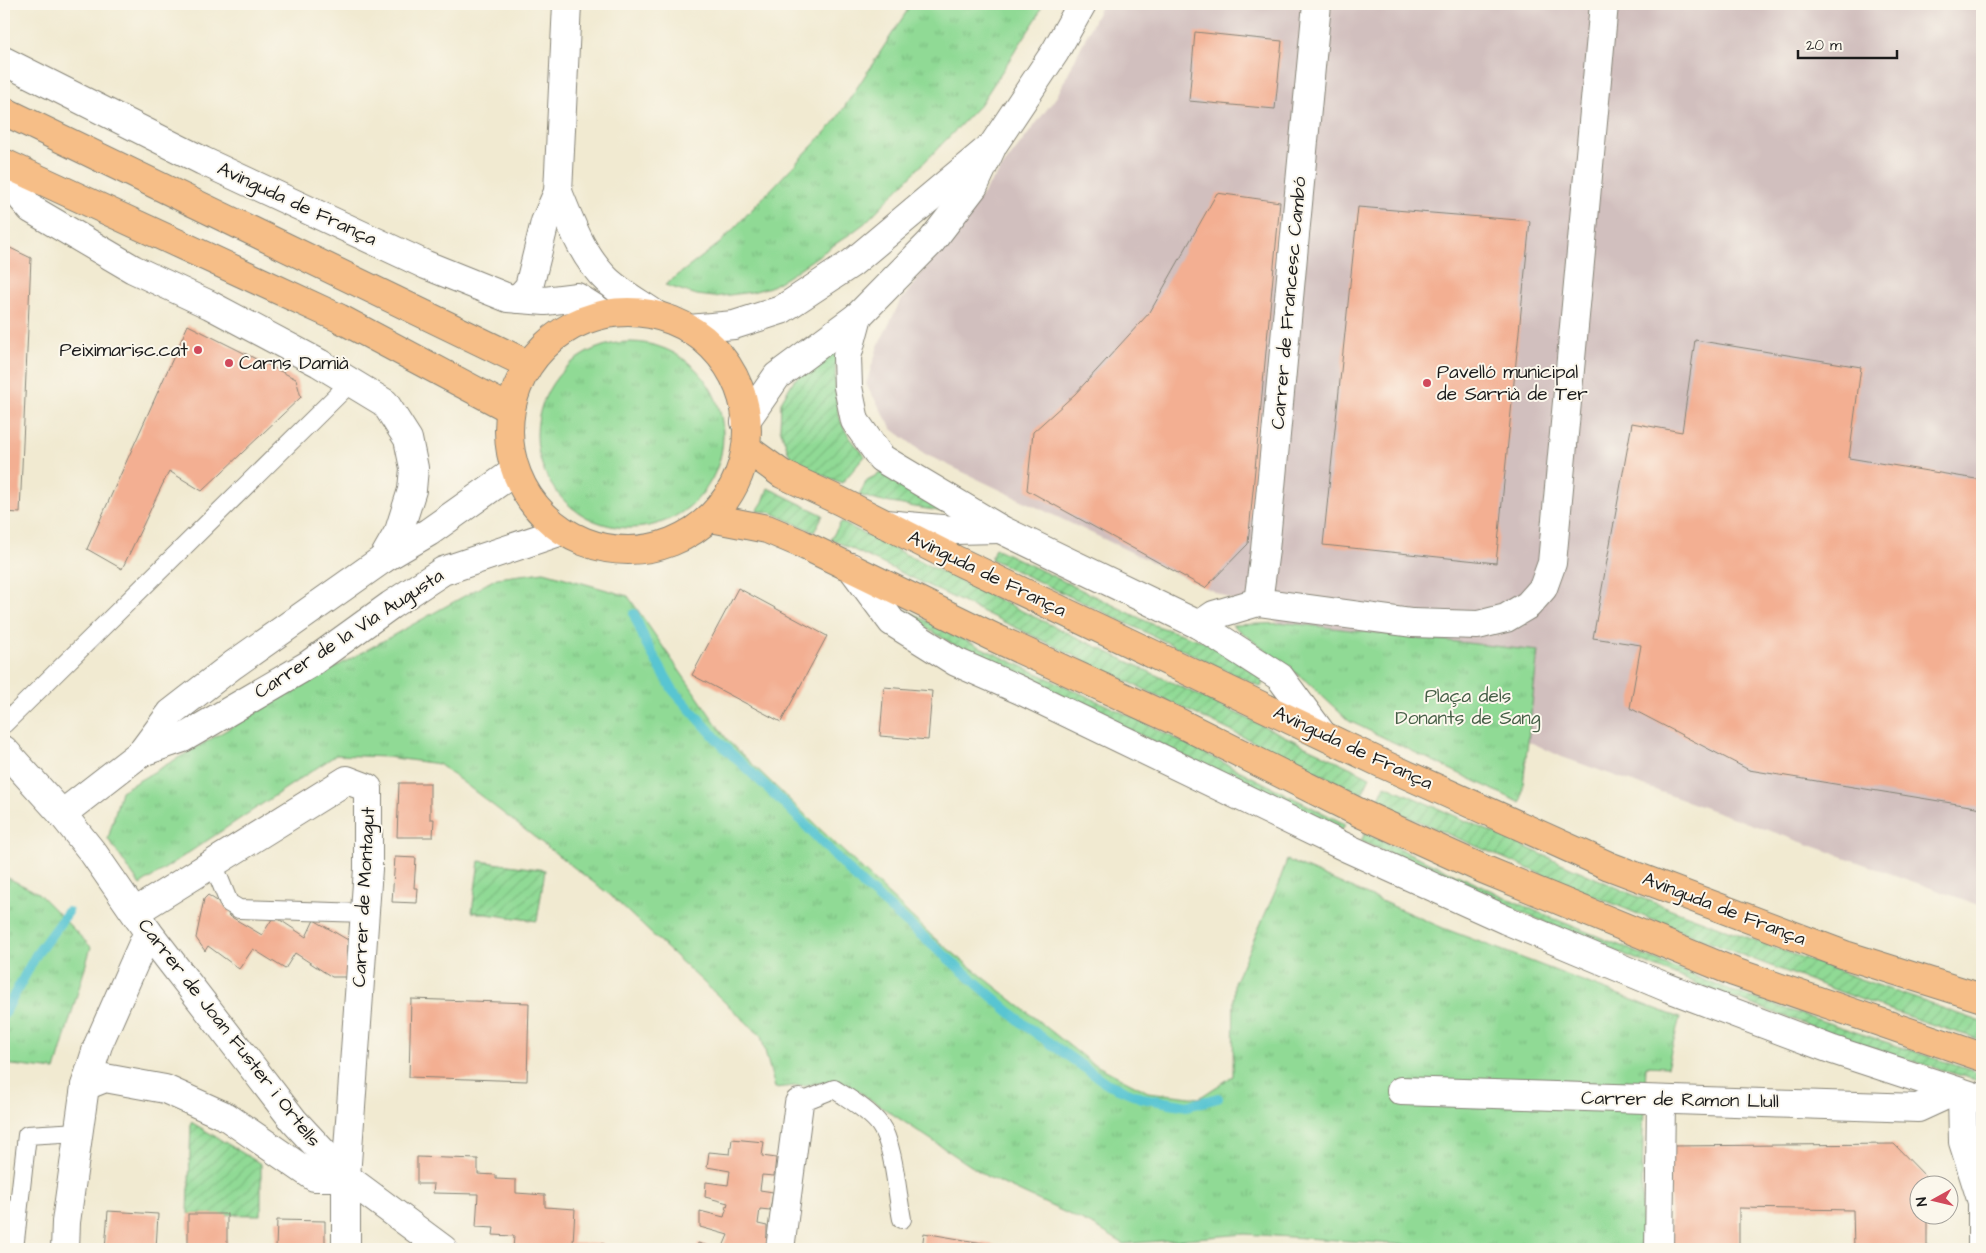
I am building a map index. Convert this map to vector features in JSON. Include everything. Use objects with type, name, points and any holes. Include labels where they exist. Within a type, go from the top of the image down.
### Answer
[{"type":"main road","points":[[4,111],[527,364]]},
{"type":"main road","points":[[4,163],[339,318],[510,410]]},
{"type":"main road","points":[[599,311],[655,314],[664,316],[689,329],[708,342],[731,370],[745,408],[746,435],[734,486],[711,518],[678,540],[638,550],[599,547],[562,531],[534,505],[515,471],[510,446],[510,410],[527,364],[552,340],[574,324],[599,311]]},
{"type":"main road","name":"Avinguda de França","points":[[746,435],[782,474],[958,562],[1385,765],[1610,866],[1845,955],[1982,998]]},
{"type":"main road","points":[[711,518],[767,529],[851,567],[991,636],[1180,723],[1362,814],[1483,869],[1734,972],[1982,1058]]},
{"type":"street","points":[[518,299],[529,287],[545,222],[558,192],[567,4]]},
{"type":"street","points":[[746,435],[777,376],[858,316],[886,285],[931,242],[974,186],[993,145],[1055,52],[1082,4]]},
{"type":"street","name":"Carrer de Francesc Cambó","points":[[1258,602],[1265,550],[1317,4]]},
{"type":"street","points":[[1199,625],[1214,615],[1258,602],[1412,623],[1478,624],[1506,618],[1528,605],[1543,588],[1552,563],[1604,4]]},
{"type":"street","name":"Avinguda de França","points":[[4,61],[204,161],[400,253],[508,298],[545,301],[577,298],[599,311]]},
{"type":"street","points":[[689,329],[734,325],[781,310],[852,262],[993,145]]},
{"type":"street","points":[[4,176],[32,209],[133,269],[210,305],[306,356],[385,403],[408,439],[414,468],[412,490],[399,531],[383,559]]},
{"type":"street","points":[[558,192],[578,241],[593,263],[608,280],[655,314]]},
{"type":"street","points":[[858,316],[847,357],[848,386],[855,421],[881,458],[1000,529],[1199,625],[1280,677],[1322,734]]},
{"type":"street","name":"Carrer de la Via Augusta","points":[[62,814],[142,752],[171,713],[233,665],[383,559],[429,532],[515,471]]},
{"type":"street","points":[[884,524],[953,530],[1000,529]]},
{"type":"street","name":"Carrer de la Via Augusta","points":[[142,752],[182,738],[308,665],[391,605],[443,571],[562,531]]},
{"type":"street","points":[[851,567],[892,622],[956,662],[1020,690],[1336,843],[1506,920],[1666,987],[1833,1050],[1966,1094],[1963,1142],[1982,1201],[1982,1249]]},
{"type":"street","name":"Carrer de Joan Fuster i Ortells","points":[[4,750],[62,814],[94,854],[141,922],[294,1121],[346,1177],[443,1249]]},
{"type":"street","name":"Carrer de Montagut","points":[[141,922],[213,863],[347,780],[368,788],[368,869],[346,1177],[346,1249]]},
{"type":"street","points":[[66,1249],[66,1222],[85,1086],[141,922]]},
{"type":"street","points":[[85,1086],[105,1078],[165,1088],[227,1117],[314,1177],[346,1177]]},
{"type":"street","name":"Carrer de Ramon Llull","points":[[1401,1091],[1661,1100],[1818,1103],[1918,1108],[1966,1094]]},
{"type":"street","points":[[1659,1249],[1661,1100]]},
{"type":"street","points":[[780,1249],[799,1103]]},
{"type":"lane","points":[[4,724],[351,382]]},
{"type":"lane","points":[[213,863],[229,903],[239,909],[365,913]]},
{"type":"lane","points":[[799,1103],[834,1089],[880,1124],[888,1143],[902,1219]]},
{"type":"lane","points":[[14,1249],[27,1134],[79,1132]]},
{"type":"shaded area","points":[[1102,4],[1982,4],[1982,906],[1562,757],[925,454],[892,429],[866,384],[878,346],[900,302],[1057,96]]},
{"type":"green space","points":[[907,4],[1042,4],[1038,16],[980,105],[865,223],[770,287],[752,292],[714,297],[697,295],[665,285],[720,243],[834,123],[907,11]]},
{"type":"green space","points":[[630,342],[648,344],[665,349],[682,358],[696,369],[707,383],[716,400],[721,417],[723,435],[721,453],[716,470],[707,487],[696,501],[682,512],[665,521],[648,526],[630,528],[612,526],[595,521],[578,512],[564,501],[553,487],[544,470],[539,453],[537,435],[539,417],[544,400],[553,383],[564,369],[578,358],[595,349],[612,344]]},
{"type":"green space","points":[[838,348],[835,377],[836,399],[840,420],[846,432],[865,456],[842,483],[805,468],[790,456],[780,428],[781,402],[794,380]]},
{"type":"green space","points":[[883,472],[957,514],[879,501],[859,495],[867,480]]},
{"type":"green space","points":[[768,488],[823,515],[814,532],[770,512],[757,511],[763,502]]},
{"type":"green space","points":[[841,522],[1038,619],[1370,777],[1362,794],[831,539]]},
{"type":"green space","points":[[995,548],[1154,625],[1215,645],[1264,680],[1261,687],[991,559]]},
{"type":"green space","points":[[544,572],[628,596],[728,741],[933,937],[1090,1062],[1148,1092],[1199,1098],[1233,1076],[1234,983],[1276,890],[1287,860],[1443,928],[1680,1018],[1667,1067],[1646,1066],[1641,1249],[1424,1249],[1424,1246],[1245,1234],[1124,1244],[1094,1226],[986,1176],[850,1086],[834,1082],[775,1088],[761,1036],[610,895],[439,764],[387,757],[336,755],[140,885],[108,839],[121,791],[323,674],[497,578]]},
{"type":"green space","points":[[898,610],[910,612],[954,635],[1143,722],[1345,824],[1342,830],[962,650]]},
{"type":"green space","name":"Plaça dels Donants de Sang","points":[[1288,623],[1538,651],[1521,803],[1349,721],[1305,680],[1232,625]]},
{"type":"green space","points":[[1385,785],[1636,896],[1982,1022],[1982,1040],[1896,1012],[1756,960],[1647,918],[1484,850],[1377,803]]},
{"type":"green space","points":[[1365,833],[1538,912],[1729,990],[1982,1074],[1982,1082],[1886,1053],[1714,991],[1513,909],[1361,841]]},
{"type":"green space","points":[[479,861],[545,870],[537,921],[472,912]]},
{"type":"green space","points":[[4,876],[38,893],[91,947],[55,1070],[4,1064]]},
{"type":"green space","points":[[191,1122],[261,1164],[261,1215],[188,1214]]},
{"type":"building","points":[[1195,32],[1282,41],[1275,109],[1189,101]]},
{"type":"building","points":[[1217,193],[1280,202],[1248,544],[1205,588],[1027,490],[1033,432],[1075,394],[1150,312]]},
{"type":"building","name":"Pavelló municipal de Sarrià de Ter","points":[[1358,207],[1530,221],[1496,563],[1323,545]]},
{"type":"building","points":[[4,245],[31,258],[20,513],[4,512]]},
{"type":"building","points":[[188,325],[296,379],[301,397],[202,491],[169,471],[122,569],[87,549]]},
{"type":"building","points":[[1695,340],[1861,367],[1849,458],[1982,480],[1982,808],[1749,770],[1630,708],[1641,645],[1593,638],[1632,423],[1682,432]]},
{"type":"building","points":[[738,588],[827,636],[781,722],[692,675]]},
{"type":"building","points":[[884,687],[932,691],[928,740],[880,736]]},
{"type":"building","points":[[399,783],[430,783],[430,819],[434,819],[433,837],[397,837]]},
{"type":"building","points":[[395,857],[416,858],[414,888],[418,888],[417,903],[392,902]]},
{"type":"building","points":[[208,895],[231,910],[228,915],[262,935],[274,916],[306,937],[314,920],[348,940],[347,977],[332,977],[295,953],[285,969],[253,949],[239,969],[208,946],[205,951],[196,938],[204,899]]},
{"type":"building","points":[[411,999],[529,1003],[527,1081],[409,1077]]},
{"type":"building","points":[[732,1139],[764,1142],[762,1156],[776,1158],[774,1176],[762,1175],[760,1190],[773,1192],[770,1210],[760,1209],[758,1224],[767,1226],[767,1246],[759,1244],[757,1249],[722,1249],[728,1235],[700,1227],[700,1211],[724,1217],[728,1203],[705,1197],[706,1182],[728,1185],[730,1171],[707,1167],[709,1152],[730,1154]]},
{"type":"building","points":[[1894,1144],[1925,1176],[1908,1176],[1908,1226],[1927,1226],[1927,1249],[1854,1249],[1853,1210],[1739,1208],[1739,1249],[1671,1249],[1670,1146]]},
{"type":"building","points":[[417,1157],[478,1159],[478,1174],[496,1175],[496,1179],[516,1180],[516,1193],[545,1195],[545,1207],[575,1209],[573,1243],[604,1244],[604,1249],[513,1249],[514,1236],[493,1235],[494,1228],[476,1227],[478,1194],[433,1193],[434,1184],[417,1184]]},
{"type":"building","points":[[108,1211],[158,1214],[156,1249],[105,1249]]},
{"type":"building","points":[[188,1214],[227,1214],[227,1249],[188,1249]]},
{"type":"building","points":[[277,1220],[325,1221],[325,1249],[276,1249]]},
{"type":"building","points":[[924,1233],[1006,1247],[1006,1249],[922,1249]]},
{"type":"building","points":[[698,1243],[719,1249],[697,1249]]},
{"type":"waterway","points":[[634,614],[646,643],[673,690],[723,746],[789,808],[861,883],[1026,1026],[1106,1083],[1142,1098],[1187,1106],[1218,1098]]},
{"type":"waterway","points":[[4,1014],[36,955],[68,912]]},
{"type":"place","name":"Peiximarisc.cat","points":[[198,350]]},
{"type":"place","name":"Carns Damià","points":[[229,363]]},
{"type":"place","name":"Pavelló municipal de Sarrià de Ter","points":[[1427,383]]}]
